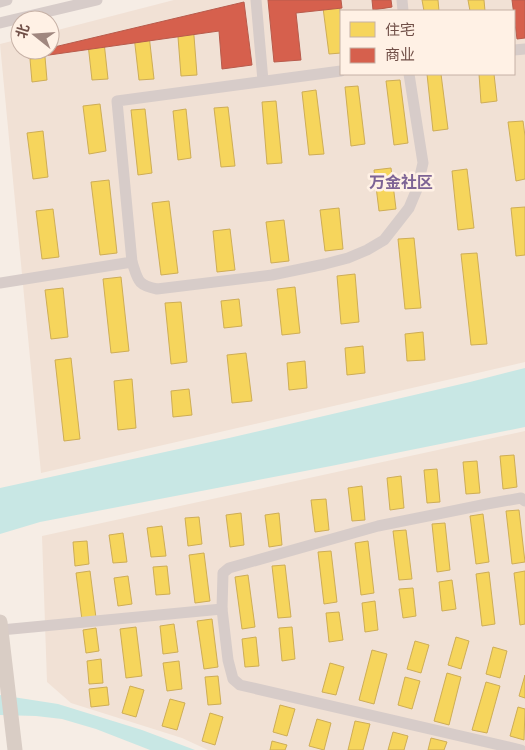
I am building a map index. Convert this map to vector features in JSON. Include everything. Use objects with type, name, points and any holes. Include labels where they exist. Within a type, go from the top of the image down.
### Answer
[{"type":"main road","points":[[0,626],[15,750]]},
{"type":"street","points":[[0,2],[7,0]]},
{"type":"street","points":[[0,23],[97,0]]},
{"type":"street","points":[[256,0],[263,81]]},
{"type":"street","points":[[340,71],[117,101],[132,262],[137,278],[144,286],[157,289],[272,275],[348,258],[384,240],[409,208],[417,189],[423,163],[410,75]]},
{"type":"street","points":[[0,282],[132,262]]},
{"type":"street","points":[[521,750],[240,685],[232,679],[222,609],[223,573],[229,568],[378,526],[521,498],[525,501]]},
{"type":"street","points":[[0,626],[222,609]]},
{"type":"shaded area","points":[[174,0],[525,0],[525,362],[41,473],[0,44],[10,42],[10,60],[60,60],[60,29]]},
{"type":"shaded area","points":[[525,431],[525,750],[208,750],[182,738],[71,703],[47,682],[42,536]]},
{"type":"water","points":[[525,368],[525,427],[40,522],[0,534],[0,488],[229,438]]},
{"type":"water","points":[[0,695],[58,704],[142,730],[195,750],[150,750],[96,729],[62,719],[0,715]]},
{"type":"building: 住宅","points":[[322,0],[339,0],[340,53],[329,54]]},
{"type":"building: 住宅","points":[[373,0],[390,0],[391,7],[374,9]]},
{"type":"building: 住宅","points":[[422,0],[438,0],[439,10],[424,10]]},
{"type":"building: 住宅","points":[[468,0],[484,0],[485,10],[470,10]]},
{"type":"building: 住宅","points":[[514,0],[525,0],[525,36],[518,37]]},
{"type":"building: 住宅","points":[[293,9],[298,59],[282,60],[277,11]]},
{"type":"building: 住宅","points":[[238,15],[244,65],[226,67],[221,17]]},
{"type":"building: 住宅","points":[[193,23],[197,75],[181,76],[177,24]]},
{"type":"building: 住宅","points":[[149,35],[154,79],[139,80],[134,36]]},
{"type":"building: 住宅","points":[[104,42],[108,79],[92,80],[88,44]]},
{"type":"building: 住宅","points":[[30,60],[45,60],[47,80],[32,82]]},
{"type":"building: 住宅","points":[[427,75],[441,75],[448,129],[433,131]]},
{"type":"building: 住宅","points":[[479,75],[494,75],[497,101],[481,103]]},
{"type":"building: 住宅","points":[[400,80],[408,143],[394,145],[386,81]]},
{"type":"building: 住宅","points":[[358,86],[365,144],[351,146],[345,87]]},
{"type":"building: 住宅","points":[[316,90],[324,154],[309,155],[302,92]]},
{"type":"building: 住宅","points":[[276,101],[282,163],[267,164],[262,102]]},
{"type":"building: 住宅","points":[[100,104],[106,151],[89,154],[83,106]]},
{"type":"building: 住宅","points":[[228,107],[235,166],[221,167],[214,108]]},
{"type":"building: 住宅","points":[[145,109],[152,173],[138,175],[131,110]]},
{"type":"building: 住宅","points":[[186,109],[191,158],[178,160],[173,111]]},
{"type":"building: 住宅","points":[[523,121],[525,179],[516,181],[508,122]]},
{"type":"building: 住宅","points":[[43,131],[48,177],[33,179],[27,133]]},
{"type":"building: 住宅","points":[[391,168],[396,209],[379,211],[374,170]]},
{"type":"building: 住宅","points":[[467,169],[474,228],[458,230],[452,171]]},
{"type":"building: 住宅","points":[[109,180],[117,253],[100,255],[91,182]]},
{"type":"building: 住宅","points":[[169,201],[178,273],[161,275],[152,203]]},
{"type":"building: 住宅","points":[[525,207],[525,255],[516,256],[511,208]]},
{"type":"building: 住宅","points":[[339,208],[343,249],[325,251],[320,210]]},
{"type":"building: 住宅","points":[[53,209],[59,257],[42,259],[36,211]]},
{"type":"building: 住宅","points":[[284,220],[289,261],[271,263],[266,222]]},
{"type":"building: 住宅","points":[[230,229],[235,270],[217,272],[213,231]]},
{"type":"building: 住宅","points":[[414,238],[421,308],[405,309],[398,239]]},
{"type":"building: 住宅","points":[[477,253],[487,344],[471,345],[461,254]]},
{"type":"building: 住宅","points":[[355,274],[359,322],[341,324],[337,276]]},
{"type":"building: 住宅","points":[[121,277],[129,351],[111,353],[103,279]]},
{"type":"building: 住宅","points":[[295,287],[300,333],[282,335],[277,289]]},
{"type":"building: 住宅","points":[[63,288],[68,337],[51,339],[45,290]]},
{"type":"building: 住宅","points":[[239,299],[242,326],[224,328],[221,301]]},
{"type":"building: 住宅","points":[[181,302],[187,362],[171,364],[165,303]]},
{"type":"building: 住宅","points":[[423,332],[425,360],[407,361],[405,334]]},
{"type":"building: 住宅","points":[[363,346],[365,373],[347,375],[345,348]]},
{"type":"building: 住宅","points":[[246,353],[252,401],[232,403],[227,355]]},
{"type":"building: 住宅","points":[[71,358],[80,439],[64,441],[55,360]]},
{"type":"building: 住宅","points":[[305,361],[307,388],[289,390],[287,363]]},
{"type":"building: 住宅","points":[[132,379],[136,428],[118,430],[114,381]]},
{"type":"building: 住宅","points":[[189,389],[192,415],[173,417],[171,391]]},
{"type":"building: 住宅","points":[[514,455],[517,487],[503,489],[500,456]]},
{"type":"building: 住宅","points":[[477,461],[480,493],[466,494],[463,462]]},
{"type":"building: 住宅","points":[[437,469],[440,502],[427,503],[424,470]]},
{"type":"building: 住宅","points":[[401,476],[404,508],[390,510],[387,478]]},
{"type":"building: 住宅","points":[[362,486],[365,520],[352,521],[348,488]]},
{"type":"building: 住宅","points":[[326,499],[329,530],[315,532],[311,500]]},
{"type":"building: 住宅","points":[[519,510],[525,562],[512,564],[506,511]]},
{"type":"building: 住宅","points":[[241,513],[244,545],[230,547],[226,515]]},
{"type":"building: 住宅","points":[[279,513],[282,545],[269,547],[265,515]]},
{"type":"building: 住宅","points":[[483,514],[489,562],[476,564],[470,516]]},
{"type":"building: 住宅","points":[[199,517],[202,544],[188,546],[185,518]]},
{"type":"building: 住宅","points":[[445,523],[450,570],[437,572],[432,524]]},
{"type":"building: 住宅","points":[[162,526],[166,556],[151,557],[147,528]]},
{"type":"building: 住宅","points":[[406,530],[412,579],[399,580],[393,531]]},
{"type":"building: 住宅","points":[[123,533],[127,562],[113,563],[109,535]]},
{"type":"building: 住宅","points":[[87,541],[89,564],[75,566],[73,542]]},
{"type":"building: 住宅","points":[[368,541],[374,593],[361,595],[355,543]]},
{"type":"building: 住宅","points":[[331,551],[337,602],[324,604],[318,552]]},
{"type":"building: 住宅","points":[[204,553],[210,601],[195,603],[189,555]]},
{"type":"building: 住宅","points":[[285,565],[291,617],[278,618],[272,566]]},
{"type":"building: 住宅","points":[[167,566],[170,594],[156,595],[153,567]]},
{"type":"building: 住宅","points":[[90,571],[96,618],[82,620],[76,573]]},
{"type":"building: 住宅","points":[[525,571],[525,624],[520,625],[514,573]]},
{"type":"building: 住宅","points":[[489,572],[495,624],[482,626],[476,574]]},
{"type":"building: 住宅","points":[[248,575],[255,627],[242,629],[235,577]]},
{"type":"building: 住宅","points":[[128,576],[132,604],[118,606],[114,578]]},
{"type":"building: 住宅","points":[[452,580],[456,609],[442,611],[439,582]]},
{"type":"building: 住宅","points":[[413,588],[416,616],[403,618],[399,589]]},
{"type":"building: 住宅","points":[[375,601],[378,630],[365,632],[362,603]]},
{"type":"building: 住宅","points":[[339,612],[343,640],[329,642],[326,613]]},
{"type":"building: 住宅","points":[[212,619],[218,667],[204,669],[197,621]]},
{"type":"building: 住宅","points":[[174,624],[178,652],[163,654],[160,626]]},
{"type":"building: 住宅","points":[[136,627],[142,676],[126,678],[120,629]]},
{"type":"building: 住宅","points":[[292,627],[295,659],[282,661],[279,628]]},
{"type":"building: 住宅","points":[[96,628],[99,651],[86,653],[83,630]]},
{"type":"building: 住宅","points":[[256,637],[259,666],[245,667],[242,639]]},
{"type":"building: 住宅","points":[[456,637],[469,641],[461,669],[448,665]]},
{"type":"building: 住宅","points":[[415,641],[429,645],[421,673],[407,669]]},
{"type":"building: 住宅","points":[[493,647],[507,651],[500,678],[486,674]]},
{"type":"building: 住宅","points":[[372,650],[387,654],[374,704],[359,700]]},
{"type":"building: 住宅","points":[[101,659],[103,683],[89,684],[87,661]]},
{"type":"building: 住宅","points":[[179,661],[182,689],[167,691],[163,663]]},
{"type":"building: 住宅","points":[[330,663],[344,667],[336,695],[322,692]]},
{"type":"building: 住宅","points":[[447,673],[461,677],[449,725],[434,721]]},
{"type":"building: 住宅","points":[[525,675],[525,698],[519,696]]},
{"type":"building: 住宅","points":[[218,676],[221,704],[208,705],[205,677]]},
{"type":"building: 住宅","points":[[405,677],[420,681],[412,709],[398,705]]},
{"type":"building: 住宅","points":[[486,682],[500,686],[487,733],[472,730]]},
{"type":"building: 住宅","points":[[130,686],[144,690],[136,717],[122,713]]},
{"type":"building: 住宅","points":[[107,687],[109,705],[91,707],[89,689]]},
{"type":"building: 住宅","points":[[170,699],[185,703],[177,730],[162,726]]},
{"type":"building: 住宅","points":[[280,705],[295,709],[287,736],[273,732]]},
{"type":"building: 住宅","points":[[518,707],[525,709],[524,740],[510,736]]},
{"type":"building: 住宅","points":[[210,713],[223,717],[215,745],[202,741]]},
{"type":"building: 住宅","points":[[317,719],[331,723],[324,750],[309,746]]},
{"type":"building: 住宅","points":[[355,721],[370,724],[363,750],[348,750]]},
{"type":"building: 住宅","points":[[393,732],[408,736],[404,750],[388,750]]},
{"type":"building: 住宅","points":[[431,738],[447,742],[444,750],[428,750]]},
{"type":"building: 住宅","points":[[272,741],[287,745],[285,750],[270,750]]},
{"type":"building: 商业","points":[[268,0],[341,0],[342,8],[296,13],[301,60],[274,62]]},
{"type":"building: 商业","points":[[372,0],[391,0],[392,7],[373,10]]},
{"type":"building: 商业","points":[[512,0],[525,0],[525,38],[517,39],[515,10],[513,10]]},
{"type":"building: 商业","points":[[244,2],[252,65],[222,69],[219,31],[60,53],[60,46]]},
{"type":"district","name":"万金社区","points":[[401,183]]}]
